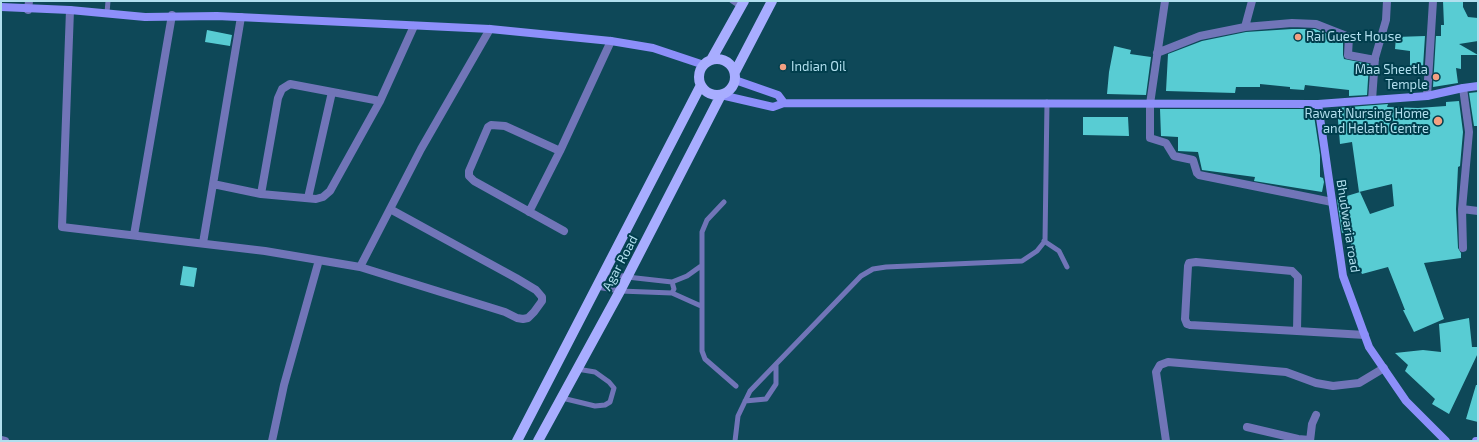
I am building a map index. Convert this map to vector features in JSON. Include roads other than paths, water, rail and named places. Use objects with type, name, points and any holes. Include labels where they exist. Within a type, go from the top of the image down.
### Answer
[{"type":"main road","name":"Agar Road","points":[[538,441],[620,291],[721,95],[732,89],[735,76],[772,1]]},
{"type":"main road","points":[[721,95],[709,94],[701,85],[699,73],[708,62],[742,4]]},
{"type":"main road","points":[[708,62],[723,60],[728,62],[735,76]]},
{"type":"main road","points":[[517,441],[701,85]]},
{"type":"street","points":[[1165,1],[1150,104],[1150,138],[1166,143],[1174,156],[1193,160],[1198,174],[1332,202]]},
{"type":"street","points":[[1245,27],[1252,1]]},
{"type":"street","points":[[1372,100],[1375,60],[1386,20],[1387,1]]},
{"type":"street","points":[[1428,96],[1433,1]]},
{"type":"street","points":[[1,7],[29,5],[145,17],[172,15],[241,17],[490,29],[611,41],[659,49],[708,62]]},
{"type":"street","points":[[70,10],[63,227],[203,243],[360,267],[505,312],[517,318],[528,318],[542,301],[542,297],[536,290],[390,209]]},
{"type":"street","points":[[134,234],[172,15]]},
{"type":"street","points":[[203,243],[241,17]]},
{"type":"street","points":[[1157,53],[1200,36],[1245,27],[1292,23],[1316,24],[1349,37],[1348,55],[1375,60]]},
{"type":"street","points":[[213,184],[261,194],[316,199],[323,197],[330,191],[380,101],[414,26]]},
{"type":"street","points":[[360,267],[421,149],[490,29]]},
{"type":"street","points":[[529,212],[560,151],[611,41]]},
{"type":"street","points":[[735,76],[778,95],[784,103]]},
{"type":"street","points":[[261,194],[278,98],[282,89],[290,84],[380,101]]},
{"type":"street","points":[[721,95],[773,107],[784,103],[1047,102],[1150,104],[1318,104],[1428,96],[1478,86]]},
{"type":"street","points":[[1463,88],[1469,132],[1462,209],[1463,248]]},
{"type":"street","points":[[308,198],[332,92]]},
{"type":"street","name":"Bhudwaria road","points":[[1318,104],[1343,276],[1369,347],[1406,401],[1446,441]]},
{"type":"street","points":[[560,151],[505,126],[497,125],[488,127],[470,165],[469,176],[564,231]]},
{"type":"street","points":[[1462,209],[1478,211]]},
{"type":"street","points":[[272,441],[284,385],[319,260]]},
{"type":"street","points":[[1297,331],[1298,277],[1292,271],[1196,262],[1189,264],[1185,319],[1187,324],[1297,331],[1365,335]]},
{"type":"street","points":[[1166,441],[1156,372],[1160,365],[1168,362],[1286,372],[1316,383],[1334,386],[1359,384],[1384,368]]},
{"type":"street","points":[[1247,427],[1310,441],[1312,424],[1316,414]]},
{"type":"street","points":[[1,440],[5,441]]},
{"type":"lane","points":[[107,13],[108,1]]},
{"type":"lane","points":[[732,1],[742,4]]},
{"type":"lane","points":[[735,441],[738,416],[750,391],[861,276],[872,269],[1022,261],[1037,251],[1044,241],[1047,102]]},
{"type":"lane","points":[[724,202],[703,227],[701,266],[703,356],[736,386]]},
{"type":"lane","points":[[1044,241],[1059,251],[1067,267]]},
{"type":"lane","points":[[605,272],[627,277],[672,282],[701,266]]},
{"type":"lane","points":[[672,282],[674,289],[672,293]]},
{"type":"lane","points":[[597,287],[620,291],[672,293],[701,306]]},
{"type":"lane","points":[[745,401],[766,399],[776,384],[776,364]]},
{"type":"lane","points":[[562,398],[595,406],[605,405],[610,402],[614,388],[610,382],[595,372],[577,369]]},
{"type":"place","name":"Rai Guest House","points":[[1298,37]]},
{"type":"place","name":"Indian Oil","points":[[783,67]]},
{"type":"place","name":"Maa Sheetla Temple","points":[[1436,77]]},
{"type":"place","name":"Rawat Nursing Home and Helath Centre","points":[[1438,121]]}]
